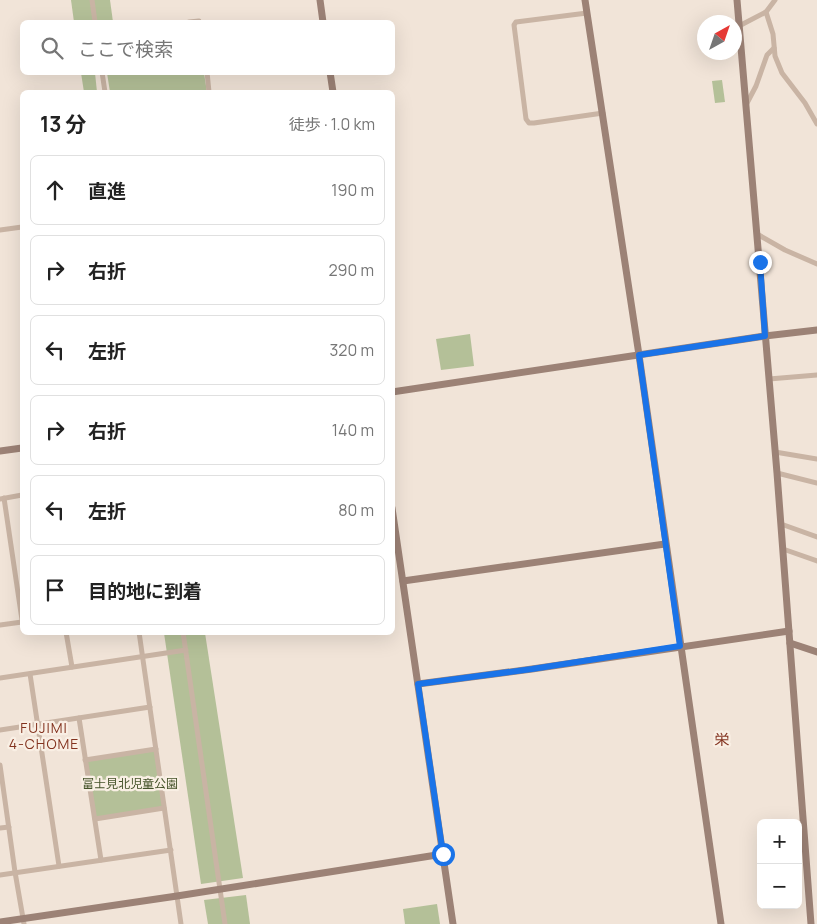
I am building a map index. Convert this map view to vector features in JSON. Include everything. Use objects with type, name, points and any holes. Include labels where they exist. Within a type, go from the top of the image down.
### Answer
[{"type":"street","points":[[92,0],[95,20]]},
{"type":"street","points":[[320,0],[323,20]]},
{"type":"street","points":[[585,0],[639,355],[720,924]]},
{"type":"street","points":[[737,0],[738,15]]},
{"type":"street","points":[[742,24],[766,12],[775,0]]},
{"type":"street","points":[[766,12],[774,34],[775,56],[782,73],[817,124]]},
{"type":"street","points":[[587,13],[516,22],[514,25],[526,116],[527,121],[532,123],[602,113]]},
{"type":"street","points":[[746,106],[756,86],[767,55],[774,48]]},
{"type":"street","points":[[742,60],[777,473],[811,924]]},
{"type":"street","points":[[102,75],[105,90]]},
{"type":"street","points":[[207,75],[210,90]]},
{"type":"street","points":[[330,75],[333,90]]},
{"type":"street","points":[[0,230],[20,227]]},
{"type":"street","points":[[757,234],[785,250],[817,264]]},
{"type":"street","points":[[395,392],[765,336],[817,330]]},
{"type":"street","points":[[769,379],[817,375]]},
{"type":"street","points":[[0,451],[20,448]]},
{"type":"street","points":[[775,452],[817,459]]},
{"type":"street","points":[[777,473],[817,483]]},
{"type":"street","points":[[20,495],[2,498],[20,609]]},
{"type":"street","points":[[781,524],[817,537]]},
{"type":"street","points":[[395,528],[453,924]]},
{"type":"street","points":[[403,582],[665,544]]},
{"type":"street","points":[[783,549],[817,561]]},
{"type":"street","points":[[0,625],[20,621]]},
{"type":"street","points":[[418,684],[789,631]]},
{"type":"street","points":[[67,635],[72,667]]},
{"type":"street","points":[[139,635],[181,924]]},
{"type":"street","points":[[184,635],[225,924]]},
{"type":"street","points":[[790,643],[817,652]]},
{"type":"street","points":[[0,678],[186,650]]},
{"type":"street","points":[[30,674],[59,866]]},
{"type":"street","points":[[0,730],[150,707]]},
{"type":"street","points":[[79,718],[101,860]]},
{"type":"street","points":[[86,760],[156,748]]},
{"type":"street","points":[[0,765],[8,827],[24,921]]},
{"type":"street","points":[[95,819],[164,808]]},
{"type":"street","points":[[0,828],[8,827]]},
{"type":"street","points":[[0,875],[171,850]]},
{"type":"street","points":[[0,922],[24,921],[443,854]]},
{"type":"green space","points":[[71,0],[110,0],[113,20],[74,20]]},
{"type":"green space","points":[[81,75],[95,75],[97,90],[84,90]]},
{"type":"green space","points":[[107,75],[204,75],[207,90],[110,90]]},
{"type":"green space","points":[[722,80],[725,102],[715,103],[712,81]]},
{"type":"green space","points":[[470,334],[474,366],[441,370],[436,339]]},
{"type":"green space","points":[[164,635],[205,635],[243,878],[201,884]]},
{"type":"green space","name":"富士見北児童公園","points":[[156,749],[164,808],[95,819],[85,760]]},
{"type":"green space","points":[[246,895],[250,924],[208,924],[204,900]]},
{"type":"green space","points":[[437,904],[440,924],[405,924],[403,909]]},
{"type":"district","name":"FUJIMI 4-CHOME","points":[[44,736]]},
{"type":"district","name":"栄","points":[[722,739]]},
{"type":"route","points":[[443,854],[418,684],[532,669],[680,646],[639,355],[765,336],[760,262]]}]
